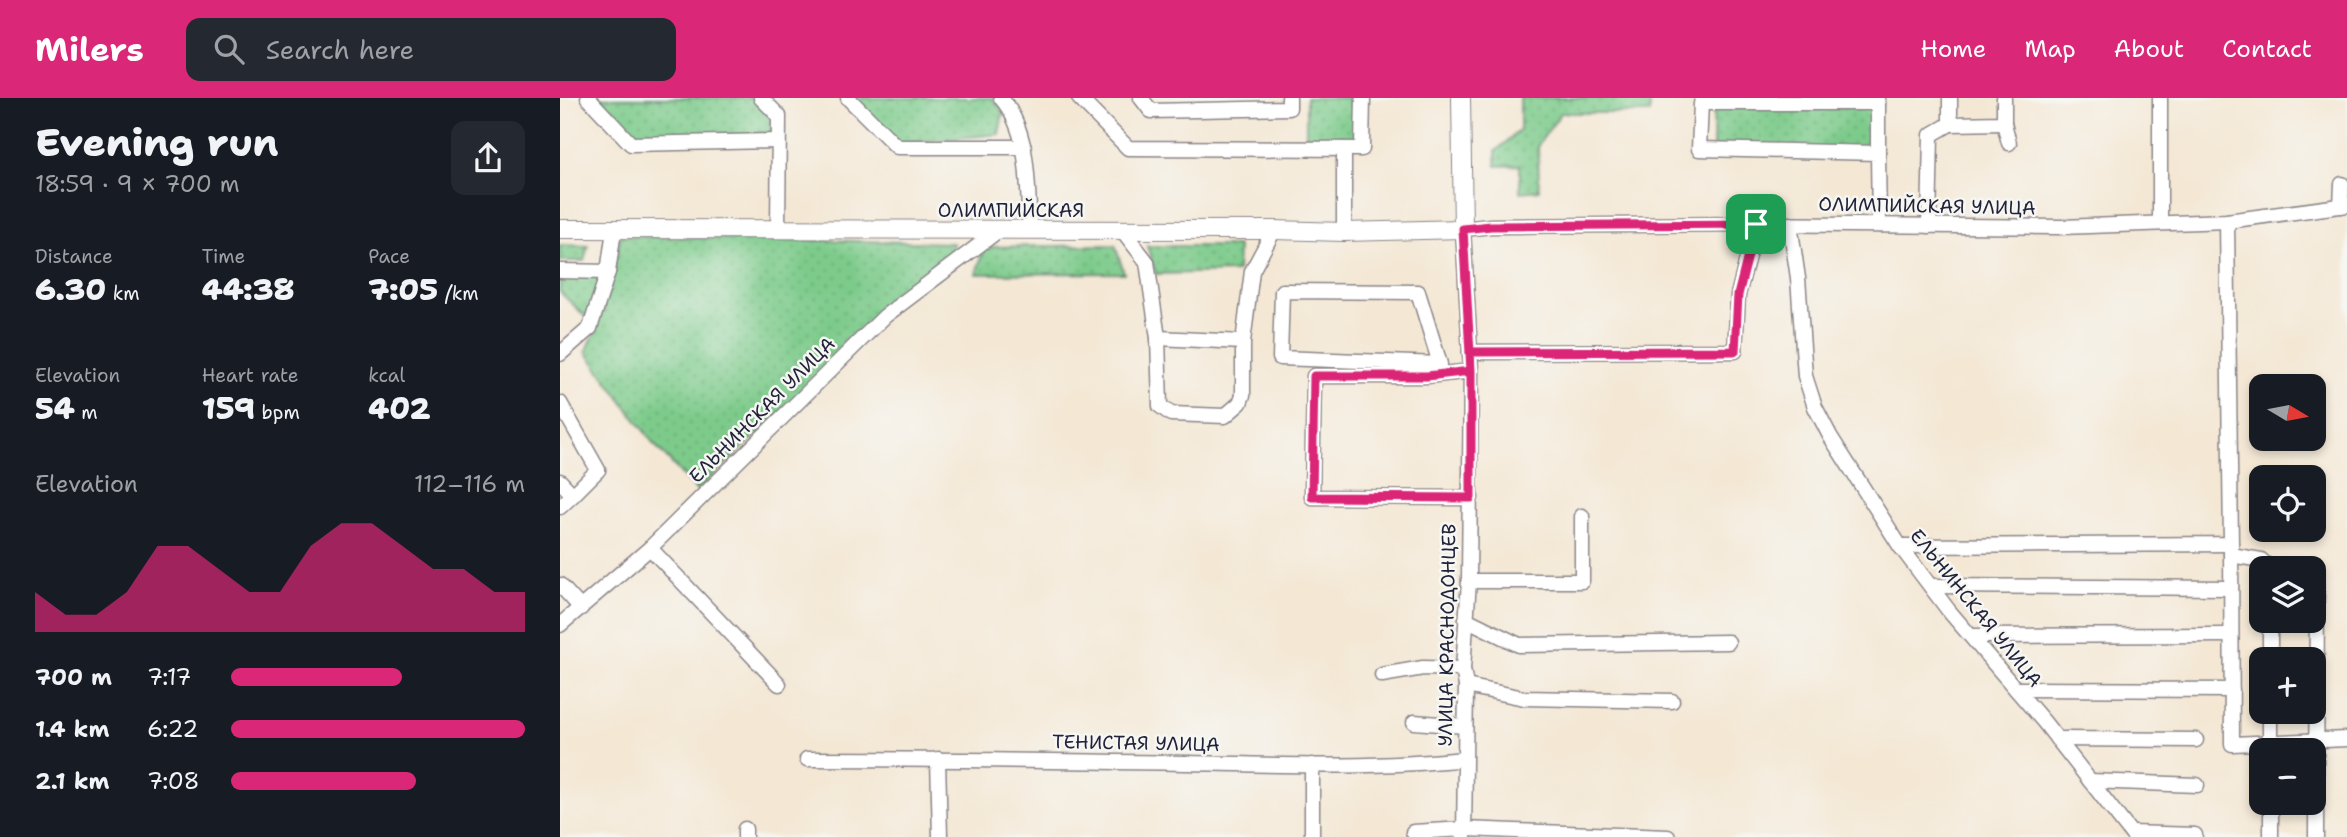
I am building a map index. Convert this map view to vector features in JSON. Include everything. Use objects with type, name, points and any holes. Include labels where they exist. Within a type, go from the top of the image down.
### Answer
[{"type":"main road","name":"УЛИЦА КРАСНОДОНЦЕВ","points":[[1461,98],[1463,229]]},
{"type":"main road","name":"ОЛИМПИЙСКАЯ","points":[[560,229],[1343,232],[1463,229]]},
{"type":"street","points":[[588,98],[631,144],[778,141]]},
{"type":"street","points":[[761,98],[779,116],[778,230]]},
{"type":"street","points":[[848,98],[897,147],[1024,147]]},
{"type":"street","points":[[1000,98],[1013,112],[1024,147],[1030,230]]},
{"type":"street","points":[[1079,98],[1128,148],[1345,149],[1362,149],[1363,98]]},
{"type":"street","points":[[1141,98],[1152,111],[1289,108],[1289,98]]},
{"type":"street","points":[[1950,98],[1950,124]]},
{"type":"street","points":[[2004,98],[2004,123],[2009,143]]},
{"type":"street","points":[[2160,98],[2160,223]]},
{"type":"street","points":[[1878,153],[1699,149],[1701,103],[1878,101],[1879,225]]},
{"type":"street","points":[[1929,226],[1931,135],[1950,124],[2004,123]]},
{"type":"street","points":[[1343,232],[1345,149]]},
{"type":"street","points":[[2342,184],[2344,205]]},
{"type":"street","name":"ОЛИМПИЙСКАЯ УЛИЦА","points":[[1463,229],[1491,226],[1756,224],[2060,227],[2227,221],[2344,205]]},
{"type":"street","points":[[2227,221],[2232,744],[2249,745]]},
{"type":"street","points":[[1470,352],[1735,351],[1738,295],[1756,224]]},
{"type":"street","name":"ЕЛЬНИНСКАЯ УЛИЦА","points":[[1790,224],[1798,278],[1805,376],[1815,407],[1844,464],[1931,586],[2133,835]]},
{"type":"street","name":"УЛИЦА КРАСНОДОНЦЕВ","points":[[1463,229],[1471,371],[1469,581],[1463,669],[1466,686],[1464,833]]},
{"type":"street","points":[[560,354],[590,328],[608,272],[614,230]]},
{"type":"street","name":"ЕЛЬНИНСКАЯ УЛИЦА","points":[[560,625],[650,548],[885,316],[999,230]]},
{"type":"street","points":[[1123,231],[1147,262],[1158,338],[1158,395],[1163,410],[1171,414],[1225,416],[1240,403],[1243,395],[1243,342],[1252,271],[1274,230]]},
{"type":"street","points":[[560,271],[608,272]]},
{"type":"street","points":[[1282,291],[1418,292],[1440,364],[1280,358],[1282,291]]},
{"type":"street","points":[[1158,338],[1243,342]]},
{"type":"street","points":[[1471,371],[1427,376],[1314,376],[1312,497],[1471,498]]},
{"type":"street","points":[[560,403],[598,470],[560,508]]},
{"type":"street","points":[[560,481],[573,495]]},
{"type":"street","points":[[1469,581],[1582,582],[1583,516]]},
{"type":"street","points":[[1900,546],[2231,549],[2250,556]]},
{"type":"street","points":[[650,548],[779,684]]},
{"type":"street","points":[[560,585],[581,608]]},
{"type":"street","points":[[1931,586],[2231,588]]},
{"type":"street","points":[[1466,619],[1519,645],[1728,642]]},
{"type":"street","points":[[2315,738],[2316,633]]},
{"type":"street","points":[[1971,636],[2231,635]]},
{"type":"street","points":[[1382,676],[1423,668],[1463,669]]},
{"type":"street","points":[[1466,686],[1524,698],[1672,701]]},
{"type":"street","points":[[2016,689],[2232,690]]},
{"type":"street","points":[[1414,722],[1465,726]]},
{"type":"street","points":[[2057,739],[2196,740]]},
{"type":"street","points":[[2326,740],[2347,739]]},
{"type":"street","name":"ТЕНИСТАЯ УЛИЦА","points":[[807,759],[1312,765],[1390,758],[1430,763],[1464,759]]},
{"type":"street","points":[[938,759],[940,837]]},
{"type":"street","points":[[1312,765],[1312,837]]},
{"type":"street","points":[[2090,781],[2197,785]]},
{"type":"street","points":[[2271,815],[2271,837]]},
{"type":"street","points":[[2316,815],[2316,837]]},
{"type":"street","points":[[1413,832],[1668,837]]},
{"type":"street","points":[[2133,835],[2195,835]]},
{"type":"green space","points":[[596,98],[753,98],[771,118],[772,134],[633,138]]},
{"type":"green space","points":[[852,98],[992,98],[1003,112],[999,134],[898,144]]},
{"type":"green space","points":[[1306,98],[1355,98],[1355,140],[1306,141]]},
{"type":"green space","points":[[1520,98],[1650,98],[1650,113],[1561,113],[1538,145],[1539,190],[1520,192],[1520,165],[1496,166],[1496,151],[1520,130]]},
{"type":"green space","points":[[1714,105],[1876,105],[1876,151],[1713,148]]},
{"type":"green space","points":[[620,236],[953,243],[954,267],[904,297],[697,491],[654,444],[586,352],[608,296]]},
{"type":"green space","points":[[560,245],[588,246],[584,261],[560,261]]},
{"type":"green space","points":[[1115,245],[1124,273],[976,274],[984,247]]},
{"type":"green space","points":[[1147,246],[1238,246],[1237,272],[1156,274]]},
{"type":"green space","points":[[560,275],[601,277],[586,317],[560,292]]},
{"type":"route","points":[[1756,224],[1491,226],[1463,229],[1471,371],[1427,376],[1314,376],[1312,497],[1471,498],[1471,371],[1470,352],[1735,351],[1738,295],[1756,224]]}]
